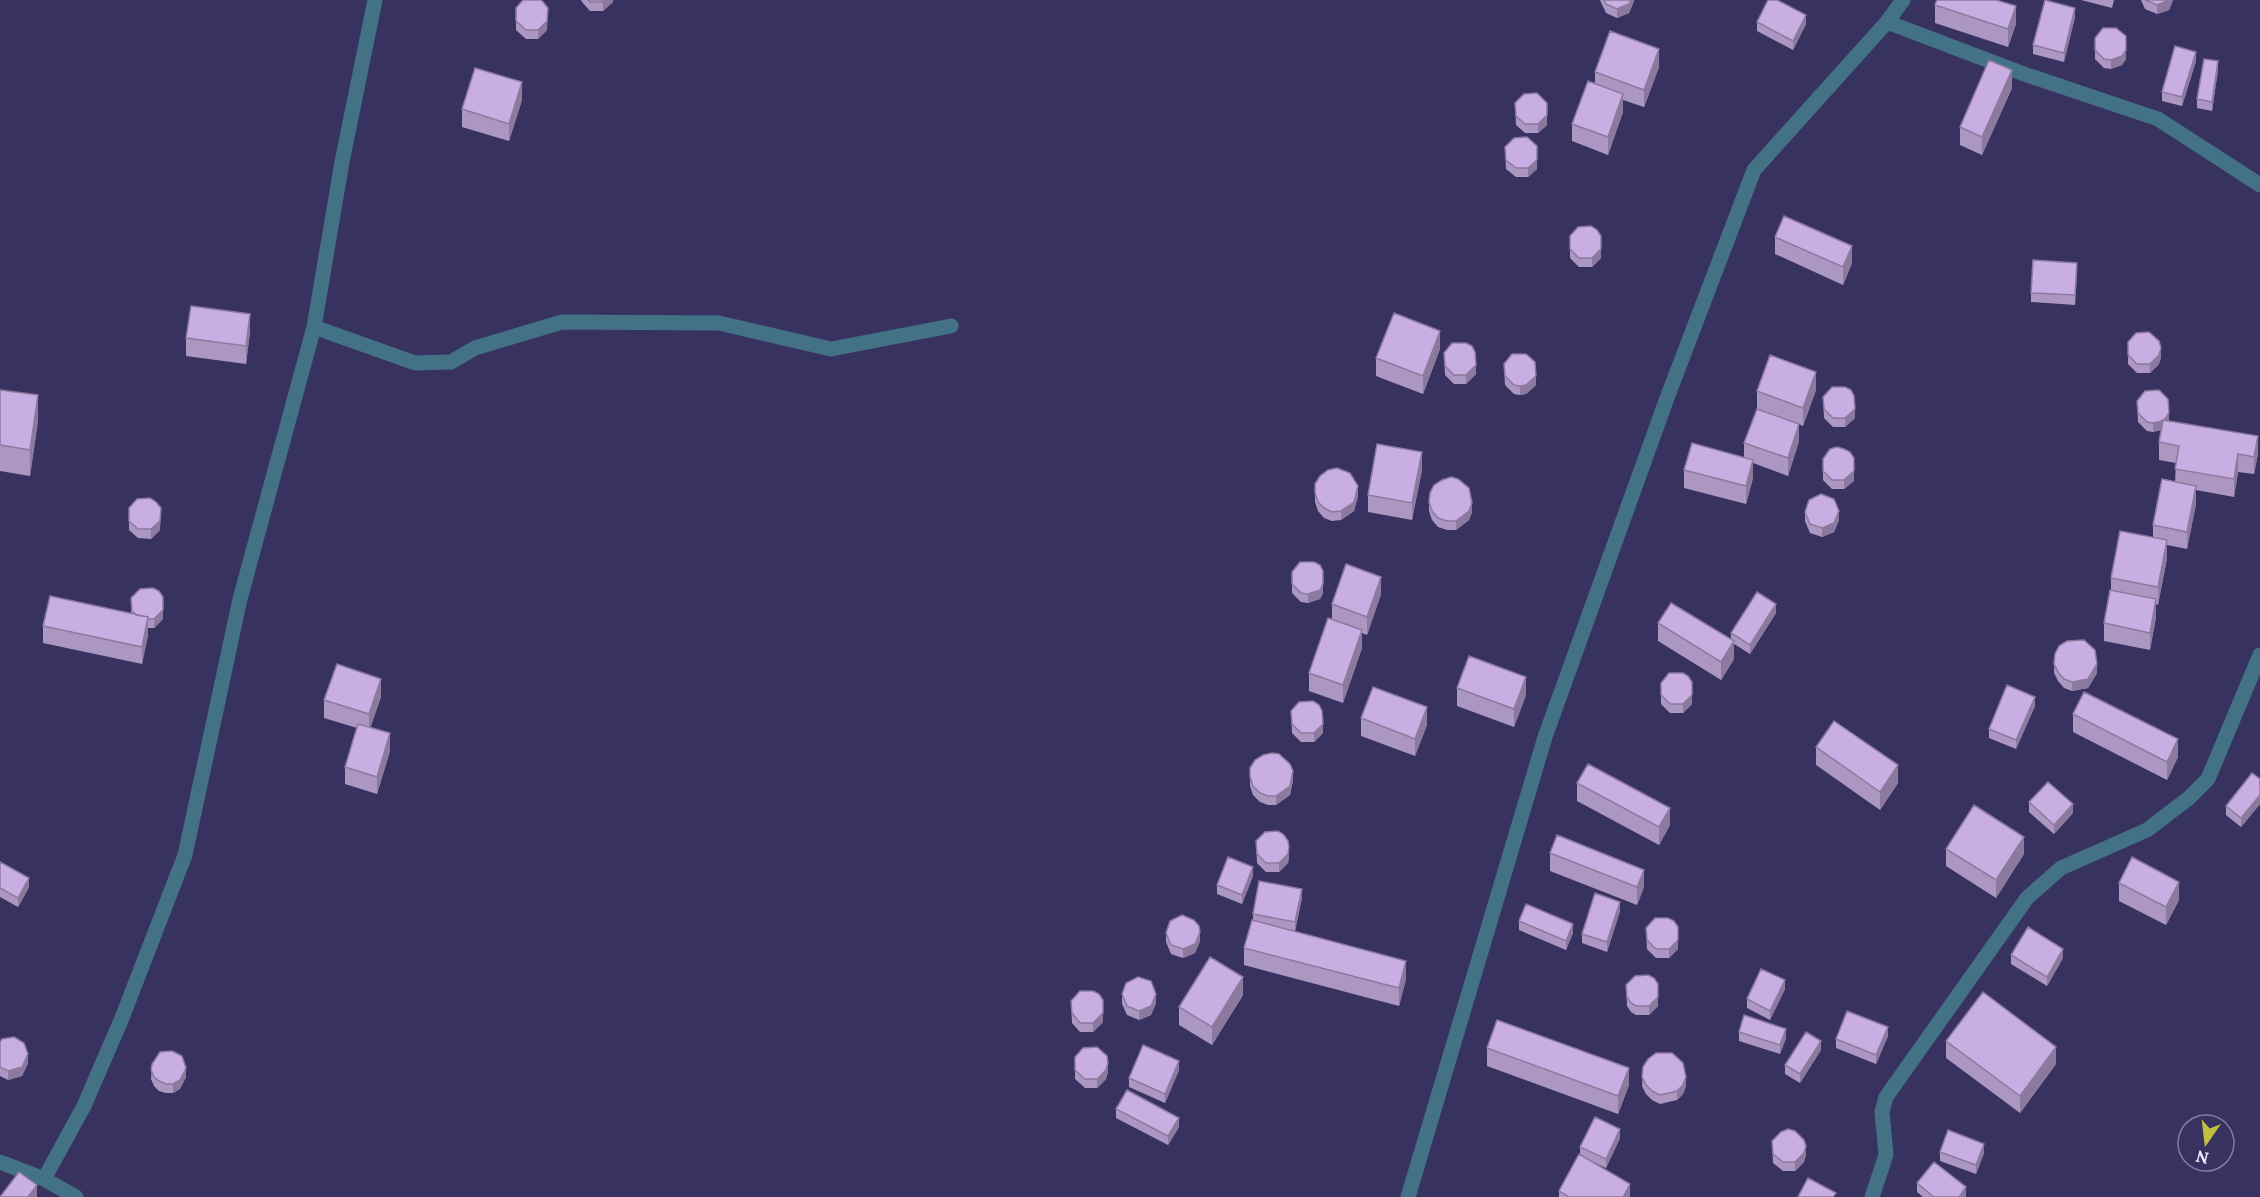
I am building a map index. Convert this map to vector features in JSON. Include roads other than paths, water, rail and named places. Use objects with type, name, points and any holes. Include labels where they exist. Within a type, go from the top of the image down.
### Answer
[{"type":"street","points":[[44,1179],[84,1106],[126,1007],[185,855],[240,599],[314,327],[342,162],[375,0]]},
{"type":"street","points":[[1408,1197],[1545,737],[1667,398],[1754,170],[1887,22],[1903,0]]},
{"type":"street","points":[[1887,22],[2024,74],[2158,119],[2260,185]]},
{"type":"street","points":[[314,327],[416,363],[452,363],[475,348],[562,322],[719,323],[831,349],[951,326]]},
{"type":"street","points":[[1872,1197],[1886,1155],[1881,1112],[1886,1098],[2027,898],[2061,868],[2147,830],[2202,786],[2208,779],[2260,655]]},
{"type":"street","points":[[0,1162],[44,1179],[76,1197]]}]
